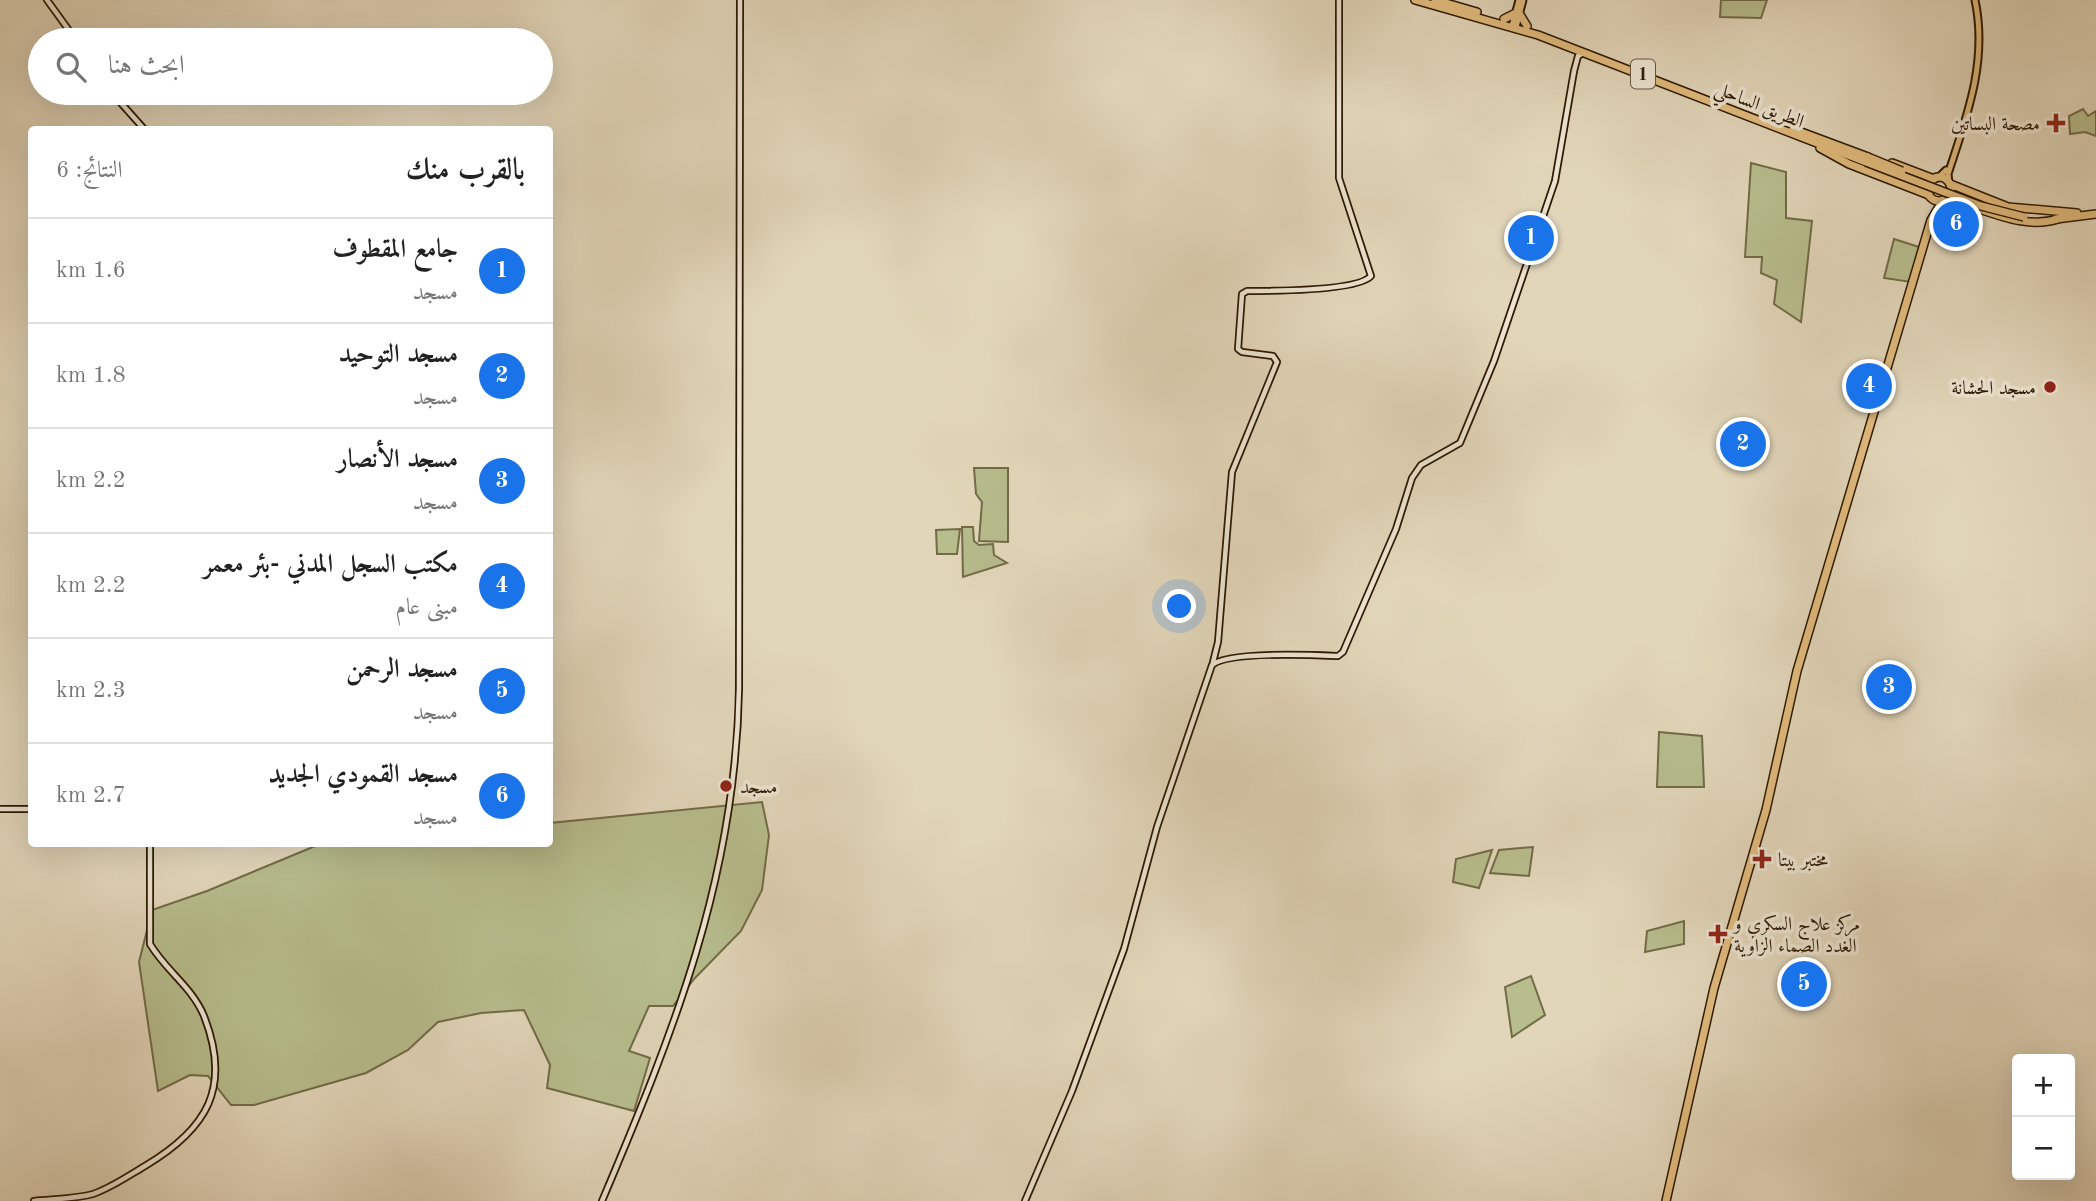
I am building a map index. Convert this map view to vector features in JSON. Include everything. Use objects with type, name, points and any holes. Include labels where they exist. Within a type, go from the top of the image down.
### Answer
[{"type":"highway","name":"الطريق الساحلي","points":[[1415,0],[1514,25],[1630,67],[1846,149],[1981,206],[2059,219],[2096,211]]},
{"type":"highway","name":"الطريق الساحلي","points":[[1435,0],[1504,19],[1514,25],[1527,26],[1818,144],[1867,159]]},
{"type":"highway","points":[[1504,19],[1518,13],[1527,26]]},
{"type":"highway","points":[[1818,144],[1849,164],[1930,196],[2021,220],[2059,219]]},
{"type":"highway","points":[[1846,149],[1950,183],[1963,192],[2008,207],[2077,213]]},
{"type":"highway","points":[[1931,220],[1928,186],[1936,178]]},
{"type":"highway","points":[[1665,1201],[1711,987],[1763,810],[1790,681],[1931,220],[1951,193],[1950,183]]},
{"type":"highway","name":"الطريق الساحلي","points":[[2025,215],[2096,211]]},
{"type":"highway","points":[[1665,1201],[1714,988],[1774,795],[1797,671],[1855,473]]},
{"type":"main road","points":[[1514,25],[1521,0]]},
{"type":"main road","points":[[1936,178],[1946,171],[1969,100],[1978,36],[1974,0]]},
{"type":"main road","points":[[1950,183],[1948,174],[1972,101],[1979,55],[1981,31],[1974,0]]},
{"type":"street","points":[[47,0],[68,28]]},
{"type":"street","points":[[53,7],[54,0]]},
{"type":"street","points":[[602,1201],[672,1029],[698,953],[714,897],[731,802],[739,688],[740,0]]},
{"type":"street","points":[[1025,1201],[1072,1091],[1124,949],[1157,827],[1217,654],[1232,472],[1277,362],[1271,355],[1242,352],[1238,349],[1242,294],[1247,291],[1321,288],[1361,282],[1371,276],[1339,178],[1339,0]]},
{"type":"street","points":[[1568,46],[1575,55],[1574,71]]},
{"type":"street","points":[[1213,662],[1272,655],[1338,656],[1343,652],[1396,529],[1412,478],[1421,466],[1460,443],[1494,361],[1555,181],[1574,71],[1578,55],[1585,52]]},
{"type":"street","points":[[123,105],[142,126]]},
{"type":"street","points":[[1217,654],[1223,660]]},
{"type":"street","points":[[0,809],[28,809]]},
{"type":"street","points":[[34,1201],[80,1196],[117,1183],[174,1146],[206,1115],[215,1093],[215,1057],[204,1016],[188,988],[150,944],[150,847]]},
{"type":"green space","points":[[1721,0],[1767,0],[1761,18],[1720,17]]},
{"type":"green space","points":[[2083,109],[2088,116],[2096,111],[2096,136],[2085,132],[2070,134],[2069,116]]},
{"type":"green space","points":[[1751,163],[1786,172],[1786,218],[1812,221],[1801,322],[1774,304],[1777,280],[1761,273],[1762,257],[1745,257]]},
{"type":"green space","points":[[1894,239],[1922,248],[1911,282],[1884,278]]},
{"type":"green space","points":[[974,468],[1008,468],[1008,542],[979,541],[982,502],[976,494]]},
{"type":"green space","points":[[962,527],[973,527],[974,541],[979,545],[993,544],[994,555],[1007,563],[963,577]]},
{"type":"green space","points":[[960,529],[957,554],[937,554],[936,530]]},
{"type":"green space","points":[[1659,732],[1702,736],[1704,787],[1657,787]]},
{"type":"green space","points":[[762,802],[769,835],[762,890],[741,931],[695,978],[673,1006],[649,1006],[629,1051],[650,1058],[634,1111],[547,1088],[550,1065],[524,1010],[481,1013],[438,1022],[408,1050],[366,1073],[254,1105],[231,1105],[208,1076],[190,1075],[158,1091],[139,962],[152,910],[207,891],[313,847],[553,847],[553,823]]},
{"type":"green space","points":[[1533,847],[1529,876],[1490,873],[1499,850]]},
{"type":"green space","points":[[1492,850],[1479,888],[1453,882],[1456,859]]},
{"type":"green space","points":[[1684,921],[1684,944],[1645,952],[1647,931]]},
{"type":"green space","points":[[1531,976],[1545,1015],[1512,1037],[1505,987]]},
{"type":"place","name":"مصحة البساتين","points":[[2056,123]]},
{"type":"place","name":"مسجد القمودي الجديد","points":[[1956,224]]},
{"type":"place","name":"جامع المقطوف","points":[[1531,238]]},
{"type":"place","name":"مكتب السجل المدني -بئر معمر","points":[[1869,386]]},
{"type":"place","name":"مسجد الحشانة","points":[[2050,387]]},
{"type":"place","name":"مسجد التوحيد","points":[[1743,444]]},
{"type":"place","name":"مسجد الأنصار","points":[[1889,687]]},
{"type":"place","name":"مسجد","points":[[726,786]]},
{"type":"place","name":"مختبر بيتا","points":[[1762,859]]},
{"type":"place","name":"مركز علاج السكري و الغدد الصماء الزاوية","points":[[1718,934]]},
{"type":"place","name":"مسجد الرحمن","points":[[1804,984]]}]
